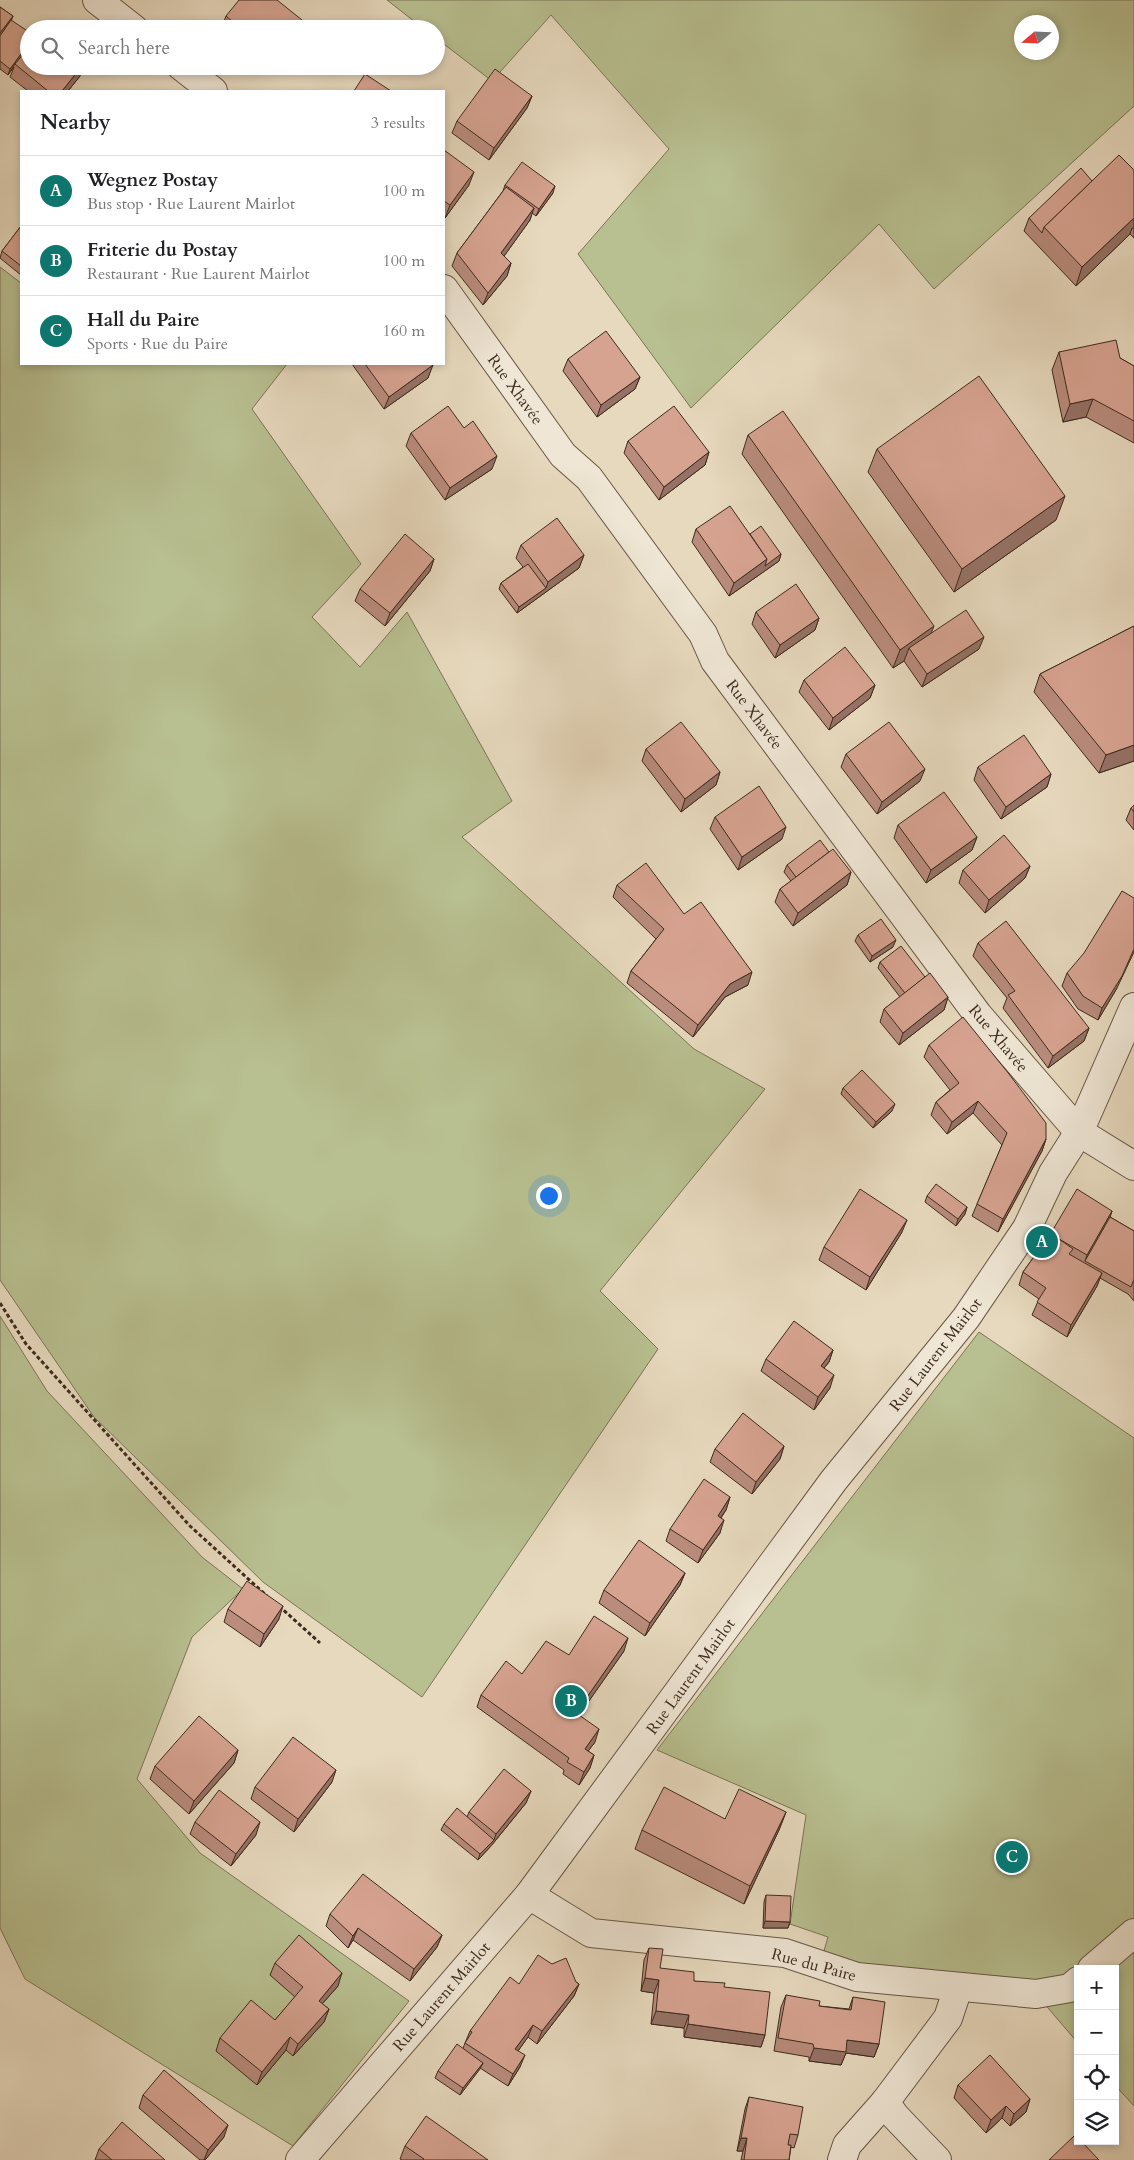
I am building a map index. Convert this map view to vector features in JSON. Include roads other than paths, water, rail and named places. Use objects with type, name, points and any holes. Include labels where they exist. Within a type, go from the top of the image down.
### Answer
[{"type":"street","points":[[97,0],[123,20]]},
{"type":"street","points":[[193,75],[212,90]]},
{"type":"street","name":"Rue Xhavée","points":[[445,290],[563,455],[589,478],[703,634],[715,661],[978,1015],[1079,1132],[1134,1166]]},
{"type":"street","name":"Rue Laurent Mairlot","points":[[304,2159],[529,1895],[834,1480],[966,1318],[1026,1228],[1053,1173],[1079,1132],[1134,1007]]},
{"type":"street","name":"Rue du Paire","points":[[529,1895],[591,1933],[785,1953],[857,1977],[1036,1994],[1070,1988],[1074,1984]]},
{"type":"street","points":[[1097,1965],[1134,1933]]},
{"type":"street","points":[[842,2160],[847,2145],[885,2102],[948,2018],[958,1988]]},
{"type":"street","points":[[885,2102],[895,2116],[937,2160]]},
{"type":"place","name":"Wegnez Postay","points":[[1042,1242]]},
{"type":"place","name":"Friterie du Postay","points":[[571,1701]]},
{"type":"place","name":"Hall du Paire","points":[[1012,1857]]}]
